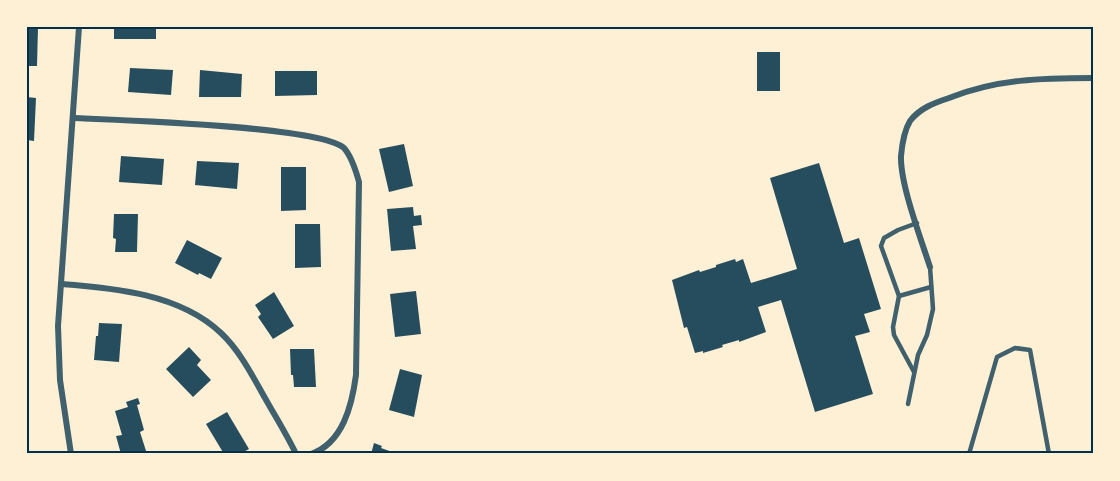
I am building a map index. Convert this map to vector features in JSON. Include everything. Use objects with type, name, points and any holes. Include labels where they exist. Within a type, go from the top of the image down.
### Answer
[{"type":"street","points":[[71,454],[58,353],[79,27]]},
{"type":"street","points":[[930,267],[905,183],[901,159],[903,140],[909,122],[922,109],[962,93],[996,83],[1040,78],[1093,78]]},
{"type":"street","points":[[74,118],[258,129],[326,139],[344,148],[356,168],[359,182],[356,375],[351,404],[343,425],[327,445],[310,454]]},
{"type":"street","points":[[61,284],[142,295],[180,306],[209,323],[230,343],[241,358],[296,454]]},
{"type":"lane","points":[[914,372],[894,335],[893,327],[899,296],[881,246],[884,238],[917,223]]},
{"type":"lane","points":[[908,404],[918,355],[927,336],[933,309],[930,267]]},
{"type":"lane","points":[[899,296],[931,288]]},
{"type":"lane","points":[[969,454],[997,357],[1015,348],[1030,350],[1049,454]]},
{"type":"building","points":[[27,27],[38,27],[37,66],[27,66]]},
{"type":"building","points":[[114,27],[156,27],[156,39],[114,39]]},
{"type":"building","points":[[757,52],[780,52],[780,91],[757,91]]},
{"type":"building","points":[[130,68],[173,70],[171,95],[128,92]]},
{"type":"building","points":[[200,70],[242,74],[241,97],[199,97]]},
{"type":"building","points":[[275,71],[317,71],[317,95],[275,96]]},
{"type":"building","points":[[27,97],[36,98],[34,141],[27,140]]},
{"type":"building","points":[[404,144],[413,186],[389,192],[379,149]]},
{"type":"building","points":[[121,156],[164,159],[162,185],[119,182]]},
{"type":"building","points":[[197,161],[239,163],[237,189],[195,185]]},
{"type":"building","points":[[819,163],[844,243],[859,238],[881,309],[864,314],[870,332],[855,336],[873,394],[815,412],[781,300],[758,307],[766,332],[703,353],[703,351],[695,353],[687,327],[684,328],[672,280],[735,259],[736,262],[743,259],[751,283],[797,269],[770,178]]},
{"type":"building","points":[[281,167],[306,167],[306,210],[281,211]]},
{"type":"building","points":[[413,207],[414,216],[421,215],[422,225],[413,226],[416,249],[391,251],[387,209]]},
{"type":"building","points":[[114,214],[138,214],[137,252],[115,252]]},
{"type":"building","points":[[295,224],[320,224],[321,267],[295,268]]},
{"type":"building","points":[[187,240],[222,258],[211,279],[175,263]]},
{"type":"building","points":[[416,291],[421,334],[395,337],[390,294]]},
{"type":"building","points":[[274,292],[294,326],[273,339],[258,317],[261,314],[255,305]]},
{"type":"building","points":[[99,323],[122,324],[119,362],[94,360]]},
{"type":"building","points":[[189,347],[201,360],[197,365],[211,380],[193,397],[166,369]]},
{"type":"building","points":[[290,349],[314,349],[316,387],[294,387]]},
{"type":"building","points":[[400,369],[422,375],[414,417],[389,410]]},
{"type":"building","points":[[138,398],[140,404],[137,405],[144,430],[140,432],[147,454],[121,454],[116,436],[122,435],[115,411],[128,407],[126,402]]},
{"type":"building","points":[[227,412],[249,449],[240,454],[224,454],[206,424]]},
{"type":"building","points":[[374,443],[382,446],[381,448],[398,454],[371,454]]}]
